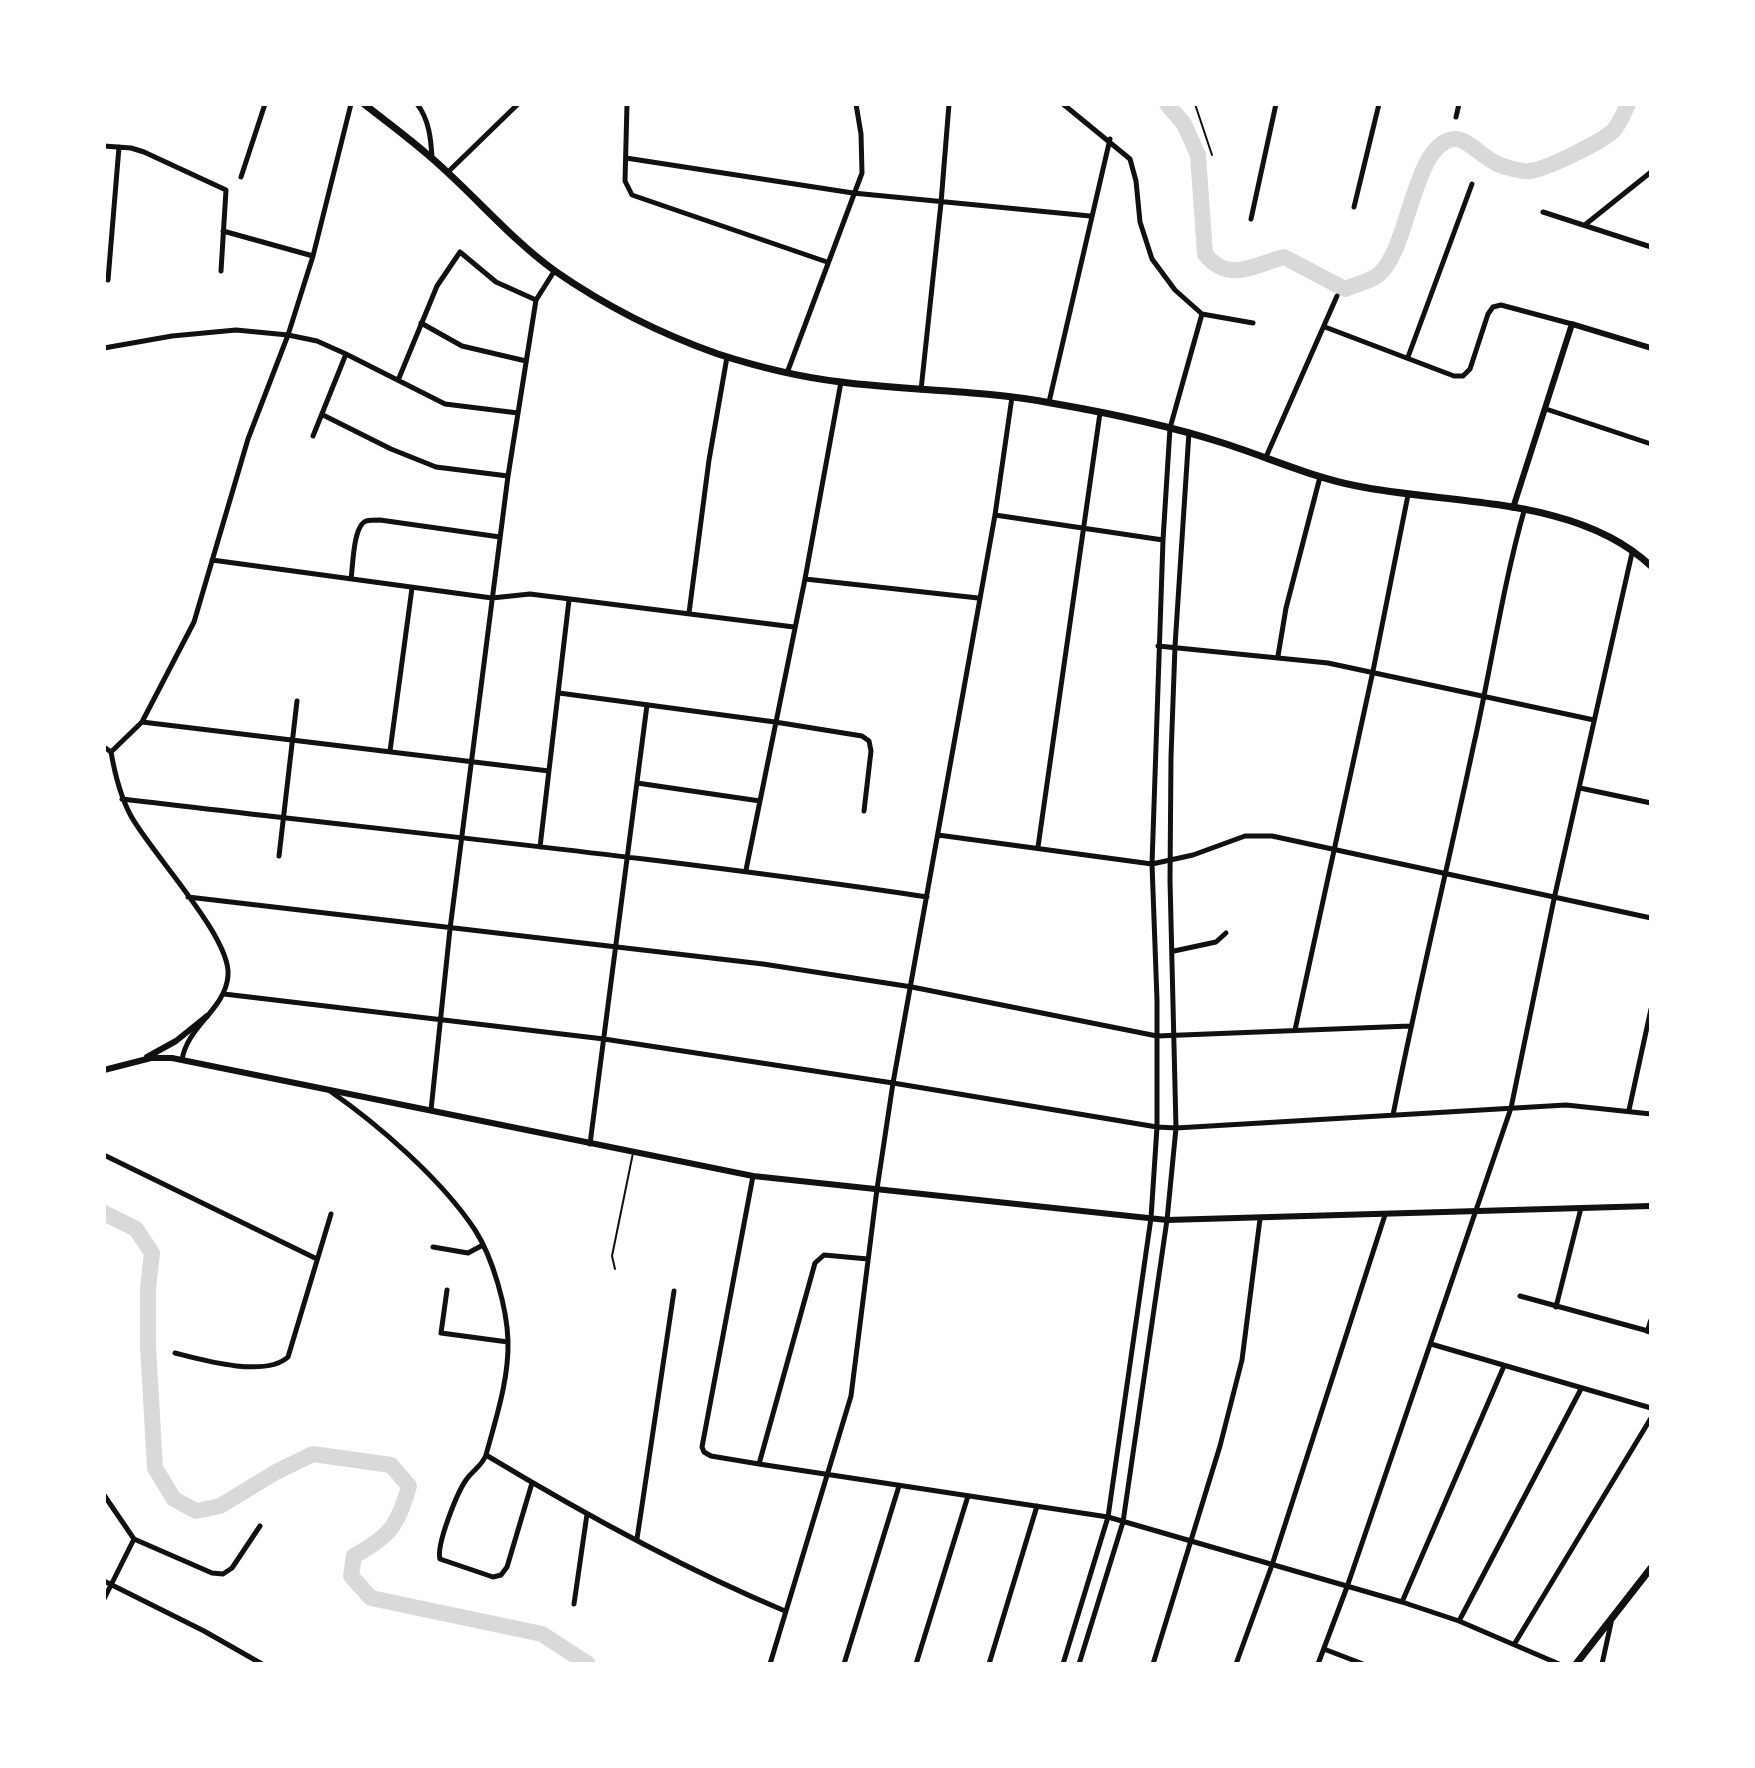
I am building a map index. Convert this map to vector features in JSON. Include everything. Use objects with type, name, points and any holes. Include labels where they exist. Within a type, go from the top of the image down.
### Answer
[{"type":"main road","points":[[364,104],[432,158],[528,250],[555,270],[597,298],[727,357],[787,374],[841,382],[1049,402],[1189,432],[1320,477],[1408,495],[1513,508],[1573,521],[1607,536],[1649,563]]},
{"type":"main road","points":[[1576,1664],[1651,1568]]},
{"type":"street","points":[[241,177],[265,104]]},
{"type":"street","points":[[111,752],[142,722],[194,622],[248,439],[288,335],[313,256],[351,104]]},
{"type":"street","points":[[417,104],[423,111],[431,138],[432,158]]},
{"type":"street","points":[[448,172],[518,104]]},
{"type":"street","points":[[627,104],[625,181],[632,195],[827,262]]},
{"type":"street","points":[[787,374],[862,173],[856,104],[847,104]]},
{"type":"street","points":[[921,390],[949,104]]},
{"type":"street","points":[[1063,104],[1092,129],[1110,139],[1130,159],[1142,230],[1152,259],[1175,290],[1202,314],[1253,323]]},
{"type":"street","points":[[1251,219],[1276,104]]},
{"type":"street","points":[[1354,207],[1379,104]]},
{"type":"street","points":[[1456,117],[1459,104]]},
{"type":"street","points":[[1049,402],[1110,139]]},
{"type":"street","points":[[104,146],[144,152],[226,190],[221,271]]},
{"type":"street","points":[[108,280],[119,147]]},
{"type":"street","points":[[626,158],[853,193],[1090,216]]},
{"type":"street","points":[[1585,225],[1651,172]]},
{"type":"street","points":[[1408,357],[1472,184]]},
{"type":"street","points":[[1543,212],[1651,247]]},
{"type":"street","points":[[223,231],[313,256]]},
{"type":"street","points":[[399,378],[437,286],[460,252],[496,282],[536,300]]},
{"type":"street","points":[[431,1110],[450,929],[508,476],[536,300],[555,270]]},
{"type":"street","points":[[1266,457],[1337,296]]},
{"type":"street","points":[[1325,327],[1454,376],[1463,376],[1470,369],[1488,314],[1493,307],[1501,305],[1651,348]]},
{"type":"street","points":[[1063,1664],[1108,1517],[1151,1218],[1157,1127],[1152,864],[1163,540],[1170,428],[1202,314]]},
{"type":"street","points":[[421,323],[462,346],[526,361]]},
{"type":"street","points":[[1513,508],[1572,324]]},
{"type":"street","points":[[104,348],[172,336],[236,330],[288,335],[317,341],[399,378],[445,404],[518,413]]},
{"type":"street","points":[[313,436],[346,354]]},
{"type":"street","points":[[689,613],[709,460],[727,357]]},
{"type":"street","points":[[746,870],[841,382]]},
{"type":"street","points":[[770,1664],[851,1396],[893,1083],[995,515],[1012,397]]},
{"type":"street","points":[[1546,409],[1651,444]]},
{"type":"street","points":[[1038,847],[1100,413]]},
{"type":"street","points":[[323,415],[391,449],[436,467],[508,476]]},
{"type":"street","points":[[1079,1664],[1123,1522],[1167,1220],[1176,1128],[1171,860],[1175,646],[1189,432]]},
{"type":"street","points":[[1278,656],[1286,608],[1320,477]]},
{"type":"street","points":[[1295,1030],[1408,495]]},
{"type":"street","points":[[1393,1116],[1410,1026],[1485,697],[1511,557],[1524,511]]},
{"type":"street","points":[[995,515],[1163,540]]},
{"type":"street","points":[[351,579],[357,534],[360,525],[366,521],[380,520],[500,537]]},
{"type":"street","points":[[1318,1664],[1511,1108],[1554,899],[1633,552]]},
{"type":"street","points":[[212,560],[492,598],[530,594],[794,627]]},
{"type":"street","points":[[805,579],[978,598]]},
{"type":"street","points":[[390,751],[412,588]]},
{"type":"street","points":[[540,847],[569,600]]},
{"type":"street","points":[[1158,646],[1278,656],[1373,671],[1594,720]]},
{"type":"street","points":[[559,693],[862,736],[869,741],[871,751],[864,811]]},
{"type":"street","points":[[279,856],[297,701]]},
{"type":"street","points":[[590,1144],[647,705]]},
{"type":"street","points":[[142,722],[549,771]]},
{"type":"street","points":[[104,747],[111,752],[122,799],[227,959],[229,974],[224,994],[189,1038],[182,1060]]},
{"type":"street","points":[[637,783],[760,801]]},
{"type":"street","points":[[1580,788],[1651,803]]},
{"type":"street","points":[[122,799],[627,859],[746,870],[927,897]]},
{"type":"street","points":[[938,835],[1152,864],[1193,855],[1245,836],[1258,835],[1651,918]]},
{"type":"street","points":[[188,897],[763,964],[912,987],[1157,1036],[1410,1026]]},
{"type":"street","points":[[1174,951],[1216,942],[1226,933]]},
{"type":"street","points":[[224,994],[440,1022],[604,1039],[1157,1127],[1566,1105],[1651,1114]]},
{"type":"street","points":[[1629,1110],[1651,1009]]},
{"type":"street","points":[[141,1060],[176,1041],[207,1016]]},
{"type":"street","points":[[104,1070],[141,1060],[182,1060],[753,1176],[1167,1220],[1651,1206]]},
{"type":"street","points":[[326,1088],[369,1120],[405,1153],[459,1210],[483,1245],[506,1321],[508,1342],[504,1381],[486,1455],[483,1465],[470,1474],[460,1490],[440,1546],[440,1559],[493,1577],[501,1575],[507,1567],[532,1483]]},
{"type":"street","points":[[104,1155],[317,1259]]},
{"type":"street","points":[[753,1176],[702,1447],[704,1452],[759,1464],[1108,1517],[1402,1602],[1459,1621],[1559,1664]]},
{"type":"street","points":[[1556,1307],[1581,1208]]},
{"type":"street","points":[[175,1353],[248,1366],[281,1363],[288,1357],[331,1214]]},
{"type":"street","points":[[1236,1664],[1272,1565],[1385,1215]]},
{"type":"street","points":[[1153,1664],[1220,1446],[1242,1360],[1260,1219]]},
{"type":"street","points":[[433,1247],[468,1253],[483,1245]]},
{"type":"street","points":[[759,1464],[815,1263],[824,1255],[868,1259]]},
{"type":"street","points":[[447,1290],[441,1333],[508,1342]]},
{"type":"street","points":[[637,1539],[674,1291]]},
{"type":"street","points":[[1520,1296],[1649,1332],[1651,1321]]},
{"type":"street","points":[[1431,1344],[1651,1408]]},
{"type":"street","points":[[1402,1602],[1504,1366]]},
{"type":"street","points":[[1459,1621],[1581,1389]]},
{"type":"street","points":[[1515,1644],[1651,1418]]},
{"type":"street","points":[[486,1455],[587,1514],[734,1590],[785,1611]]},
{"type":"street","points":[[844,1664],[899,1486]]},
{"type":"street","points":[[104,1495],[134,1539],[212,1573],[223,1574],[232,1568],[260,1526]]},
{"type":"street","points":[[916,1664],[968,1496]]},
{"type":"street","points":[[989,1664],[1037,1506]]},
{"type":"street","points":[[574,1604],[587,1514]]},
{"type":"street","points":[[104,1599],[134,1539]]},
{"type":"street","points":[[104,1581],[262,1664]]},
{"type":"street","points":[[1602,1664],[1611,1622]]},
{"type":"street","points":[[1324,1649],[1363,1664]]},
{"type":"lane","points":[[1195,104],[1212,155]]},
{"type":"lane","points":[[615,1269],[612,1256],[633,1153]]},
{"type":"waterway","points":[[1167,104],[1184,124],[1198,155],[1205,254],[1214,263],[1232,270],[1242,270],[1284,257],[1345,289],[1375,277],[1389,262],[1420,178],[1440,145],[1459,139],[1494,162],[1515,170],[1530,171],[1561,160],[1607,136],[1618,125],[1628,104]]},
{"type":"waterway","points":[[104,1213],[136,1229],[152,1253],[148,1289],[148,1346],[155,1468],[174,1499],[196,1511],[220,1506],[313,1454],[391,1465],[409,1486],[401,1511],[384,1536],[354,1556],[351,1576],[371,1598],[542,1634],[588,1664]]}]
